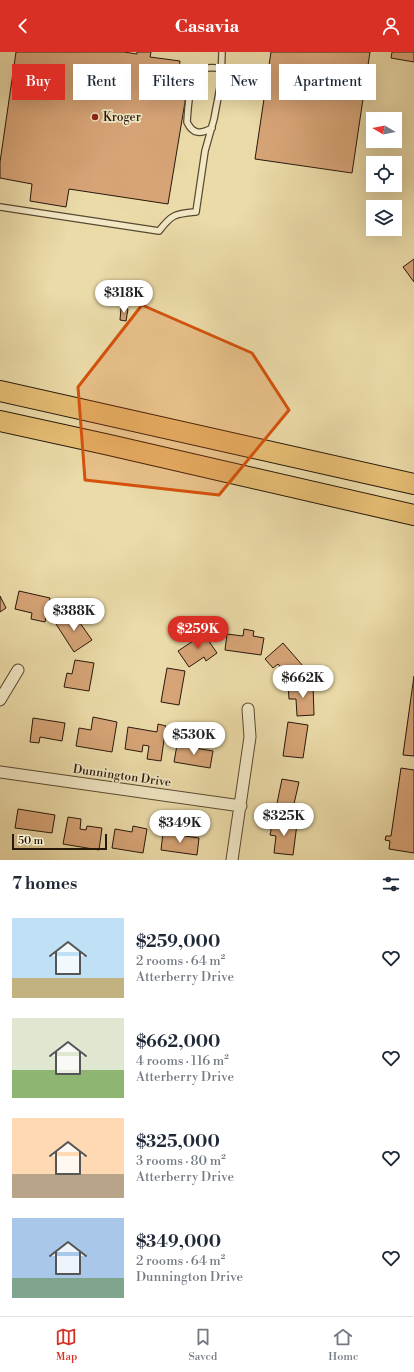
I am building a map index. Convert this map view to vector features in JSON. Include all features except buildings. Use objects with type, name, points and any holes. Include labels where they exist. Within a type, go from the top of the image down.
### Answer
[{"type":"highway","points":[[0,391],[414,484]]},
{"type":"highway","points":[[0,421],[414,515]]},
{"type":"street","points":[[0,700],[18,670]]},
{"type":"street","points":[[232,860],[250,737],[248,709]]},
{"type":"street","name":"Dunnington Drive","points":[[0,772],[241,806]]},
{"type":"lane","points":[[221,64],[222,52]]},
{"type":"lane","points":[[212,128],[204,132],[196,132],[190,128],[187,122],[195,73],[201,69],[216,68]]},
{"type":"lane","points":[[0,207],[159,231],[167,220],[178,214],[196,212],[205,151],[212,128],[217,100]]},
{"type":"highlighted area","points":[[142,305],[252,353],[289,410],[219,495],[85,480],[78,387]]},
{"type":"place","name":"Kroger","points":[[95,117]]}]
